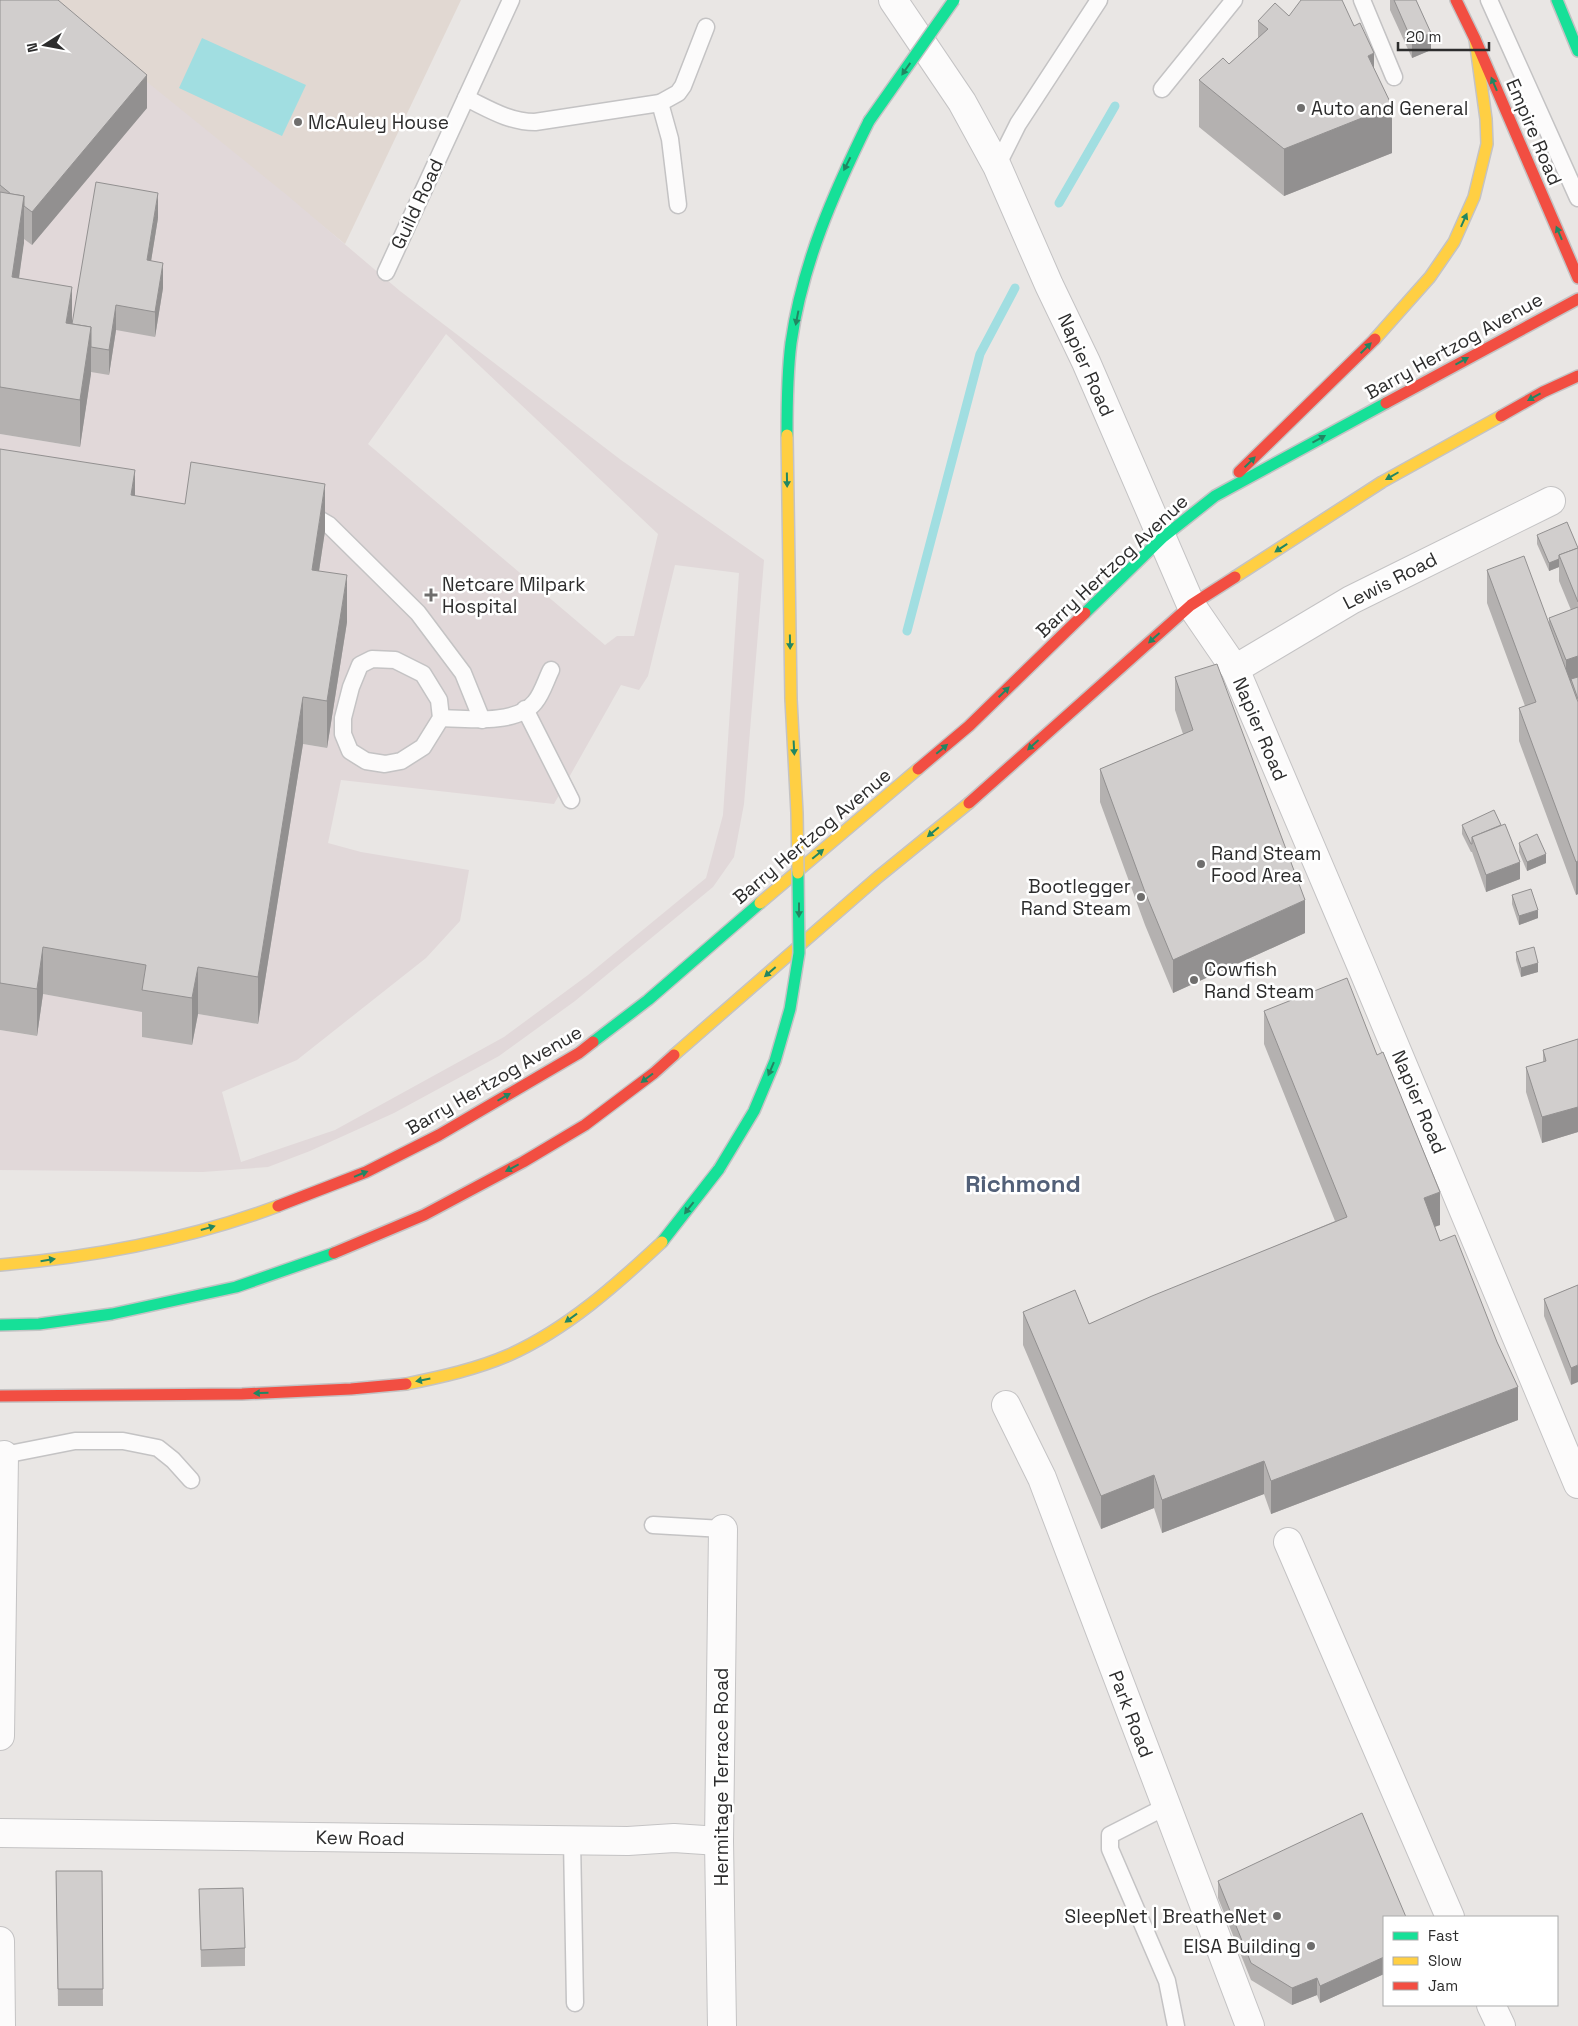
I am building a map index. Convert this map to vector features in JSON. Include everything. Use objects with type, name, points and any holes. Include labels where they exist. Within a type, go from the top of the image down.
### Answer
[{"type":"main road","points":[[0,1396],[242,1394],[351,1389],[400,1385],[450,1375],[509,1355],[554,1330],[618,1283],[664,1240],[719,1169],[754,1112],[775,1061],[790,1009],[799,954],[797,813],[791,699],[787,468],[791,344],[804,281],[818,235],[842,173],[869,121],[954,0]]},
{"type":"main road","name":"Empire Road","points":[[1456,0],[1578,278]]},
{"type":"main road","points":[[1557,0],[1578,51]]},
{"type":"main road","points":[[1215,496],[1382,331],[1430,277],[1454,242],[1474,197],[1487,144],[1486,119],[1475,40]]},
{"type":"main road","name":"Barry Hertzog Avenue","points":[[0,1265],[36,1262],[166,1240],[248,1217],[366,1172],[439,1135],[579,1053],[648,1000],[969,726],[1162,538],[1215,496],[1578,299]]},
{"type":"main road","points":[[0,1325],[39,1324],[112,1314],[236,1287],[348,1248],[424,1215],[523,1162],[585,1125],[654,1073],[878,877],[970,801],[1191,605],[1382,482],[1543,392],[1578,376]]},
{"type":"street","name":"Napier Road","points":[[892,0],[962,102],[997,166],[1049,285],[1086,362],[1191,605],[1234,669],[1570,1436],[1578,1484]]},
{"type":"street","name":"Lewis Road","points":[[1234,669],[1351,600],[1550,501]]},
{"type":"street","name":"Park Road","points":[[1006,1405],[1042,1478],[1250,2026]]},
{"type":"street","points":[[0,1736],[4,1455]]},
{"type":"street","name":"Hermitage Terrace Road","points":[[722,2026],[719,1841],[723,1529]]},
{"type":"street","points":[[1288,1542],[1450,1916]]},
{"type":"street","name":"Kew Road","points":[[0,1833],[628,1841],[674,1838],[719,1841]]},
{"type":"street","points":[[0,1941],[1,2026]]},
{"type":"street","points":[[1491,2006],[1501,2026]]},
{"type":"lane","name":"Guild Road","points":[[386,272],[511,0]]},
{"type":"lane","points":[[997,166],[1018,124],[1099,0]]},
{"type":"lane","points":[[1162,89],[1234,0]]},
{"type":"lane","points":[[1362,0],[1394,77]]},
{"type":"lane","points":[[1489,0],[1578,198]]},
{"type":"lane","points":[[466,98],[508,119],[521,122],[535,122],[660,102],[678,92],[683,86],[706,27]]},
{"type":"lane","points":[[660,102],[670,139],[678,205]]},
{"type":"lane","points":[[296,508],[330,525],[418,613],[462,673],[482,720]]},
{"type":"lane","points":[[372,659],[395,660],[423,674],[440,700],[442,718],[423,747],[401,761],[385,764],[366,762],[350,751],[343,734],[343,718],[351,687],[360,665],[372,659]]},
{"type":"lane","points":[[442,718],[482,720],[515,715],[535,703],[551,670]]},
{"type":"lane","points":[[525,709],[571,800]]},
{"type":"lane","points":[[4,1455],[75,1441],[123,1441],[158,1448],[173,1460],[191,1480]]},
{"type":"lane","points":[[653,1525],[723,1529]]},
{"type":"lane","points":[[1166,1806],[1110,1835],[1109,1842],[1110,1849],[1167,1981],[1176,2026]]},
{"type":"lane","points":[[572,1840],[575,2003]]},
{"type":"shaded area","name":"McAuley House","points":[[43,0],[461,0],[345,244]]},
{"type":"shaded area","name":"Netcare Milpark Hospital","points":[[131,69],[288,196],[400,291],[621,460],[764,560],[744,804],[734,857],[713,887],[575,1001],[499,1056],[394,1113],[310,1151],[268,1167],[203,1172],[0,1170],[0,1030],[36,1036],[43,994],[146,1012],[143,1037],[192,1044],[198,1014],[258,1024],[303,744],[327,748],[312,617],[325,531],[0,496],[0,434],[80,447],[12,324],[24,243],[0,239]],"holes":[[[446,334],[658,534],[634,636],[617,636],[605,645],[368,444]],[[675,565],[739,573],[723,815],[706,878],[588,975],[504,1037],[335,1130],[241,1162],[222,1092],[297,1060],[426,958],[460,921],[469,870],[361,852],[328,843],[341,780],[554,804],[621,685],[639,690],[648,676]]]},
{"type":"water","points":[[202,38],[306,85],[282,136],[179,88]]},
{"type":"building","points":[[0,0],[58,0],[147,75],[32,212],[24,206],[24,196],[11,194],[0,185]]},
{"type":"building","points":[[1301,0],[1342,0],[1354,26],[1360,23],[1374,53],[1368,56],[1392,106],[1284,149],[1199,80],[1223,58],[1229,64],[1268,29],[1258,21],[1275,3],[1289,16]]},
{"type":"building","points":[[1394,0],[1416,0],[1431,33],[1412,41]]},
{"type":"building","points":[[96,182],[158,193],[147,260],[163,263],[155,312],[116,305],[109,350],[91,347],[91,327],[72,324]]},
{"type":"building","points":[[0,192],[24,196],[12,277],[72,287],[66,323],[91,327],[80,400],[0,387]]},
{"type":"building","points":[[0,449],[135,470],[131,495],[185,504],[191,462],[325,484],[312,570],[347,575],[327,701],[303,697],[258,977],[198,967],[192,998],[142,990],[146,965],[43,947],[37,989],[0,983]]},
{"type":"building","points":[[1567,522],[1578,548],[1559,555],[1559,559],[1549,563],[1537,535]]},
{"type":"building","points":[[1578,548],[1578,602],[1559,555]]},
{"type":"building","points":[[1524,556],[1578,702],[1578,861],[1576,862],[1519,708],[1536,702],[1487,570]]},
{"type":"building","points":[[1578,607],[1578,656],[1566,660],[1549,618]]},
{"type":"building","name":"Rand Steam Food Area","points":[[1217,664],[1305,900],[1173,960],[1145,892],[1100,769],[1193,730],[1175,677]]},
{"type":"building","points":[[1578,677],[1578,699],[1571,679]]},
{"type":"building","points":[[1494,810],[1501,825],[1472,837],[1471,844],[1462,825]]},
{"type":"building","points":[[1505,824],[1520,862],[1486,875],[1472,837]]},
{"type":"building","points":[[1537,834],[1546,854],[1527,862],[1519,843]]},
{"type":"building","points":[[1531,889],[1538,910],[1519,916],[1512,895]]},
{"type":"building","points":[[1534,947],[1538,963],[1521,968],[1516,952]]},
{"type":"building","points":[[1347,978],[1377,1055],[1383,1052],[1440,1192],[1424,1198],[1440,1241],[1455,1235],[1497,1342],[1518,1387],[1271,1481],[1264,1461],[1162,1500],[1154,1475],[1101,1496],[1023,1312],[1075,1290],[1089,1324],[1152,1296],[1347,1217],[1264,1011]]},
{"type":"building","points":[[1578,1039],[1578,1107],[1542,1117],[1526,1067],[1546,1061],[1543,1050]]},
{"type":"building","points":[[1578,1285],[1578,1365],[1571,1368],[1544,1299]]},
{"type":"building","name":"EISA Building","points":[[1362,1813],[1406,1916],[1383,1916],[1383,1957],[1320,1986],[1317,1978],[1292,1988],[1251,1963],[1218,1881]]},
{"type":"building","points":[[56,1871],[102,1871],[103,1989],[58,1989]]},
{"type":"building","points":[[243,1888],[245,1948],[201,1950],[199,1889]]},
{"type":"waterway","points":[[1059,203],[1115,106]]},
{"type":"waterway","points":[[907,631],[980,354],[1015,288]]},
{"type":"traffic: fast","points":[[869,121],[954,0]]},
{"type":"traffic: fast","points":[[1557,0],[1578,51]]},
{"type":"traffic: fast","points":[[787,435],[791,343],[803,285],[821,229],[869,121]]},
{"type":"traffic: fast","points":[[1085,613],[1162,538],[1215,496],[1386,403]]},
{"type":"traffic: fast","points":[[719,1169],[754,1111],[775,1061],[790,1009],[799,953],[798,873]]},
{"type":"traffic: fast","points":[[593,1042],[648,1000],[760,903]]},
{"type":"traffic: fast","points":[[662,1242],[719,1169]]},
{"type":"traffic: fast","points":[[0,1325],[39,1324],[112,1314],[236,1287],[334,1253]]},
{"type":"traffic: slow","points":[[1375,339],[1430,277],[1454,242],[1474,197],[1487,144],[1486,119],[1475,39]]},
{"type":"traffic: slow","points":[[1235,577],[1382,482],[1501,416]]},
{"type":"traffic: slow","points":[[787,435],[791,699]]},
{"type":"traffic: slow","points":[[791,699],[798,873]]},
{"type":"traffic: slow","points":[[760,903],[918,769]]},
{"type":"traffic: slow","points":[[674,1055],[878,877],[969,803]]},
{"type":"traffic: slow","points":[[0,1265],[106,1252],[141,1245],[211,1228],[278,1206]]},
{"type":"traffic: slow","points":[[406,1384],[472,1368],[509,1355],[530,1344],[590,1305],[662,1242]]},
{"type":"traffic: jam","points":[[1456,0],[1475,39],[1578,278]]},
{"type":"traffic: jam","points":[[1386,403],[1578,299]]},
{"type":"traffic: jam","points":[[1239,472],[1375,339]]},
{"type":"traffic: jam","points":[[1501,416],[1543,392],[1578,376]]},
{"type":"traffic: jam","points":[[969,803],[1191,605],[1235,577]]},
{"type":"traffic: jam","points":[[918,769],[969,726],[1085,613]]},
{"type":"traffic: jam","points":[[278,1206],[366,1172],[439,1135],[579,1053],[593,1042]]},
{"type":"traffic: jam","points":[[334,1253],[424,1215],[523,1162],[585,1125],[654,1073],[674,1055]]},
{"type":"traffic: jam","points":[[0,1396],[242,1394],[351,1389],[406,1384]]},
{"type":"place","name":"Auto and General","points":[[1301,108]]},
{"type":"place","name":"McAuley House","points":[[298,122]]},
{"type":"place","name":"Netcare Milpark Hospital","points":[[431,595]]},
{"type":"place","name":"Rand Steam Food Area","points":[[1201,864]]},
{"type":"place","name":"Bootlegger Rand Steam","points":[[1141,897]]},
{"type":"place","name":"Cowfish Rand Steam","points":[[1194,980]]},
{"type":"place","name":"SleepNet | BreatheNet","points":[[1277,1916]]},
{"type":"place","name":"EISA Building","points":[[1311,1946]]},
{"type":"district","name":"Richmond","points":[[1023,1183]]}]
